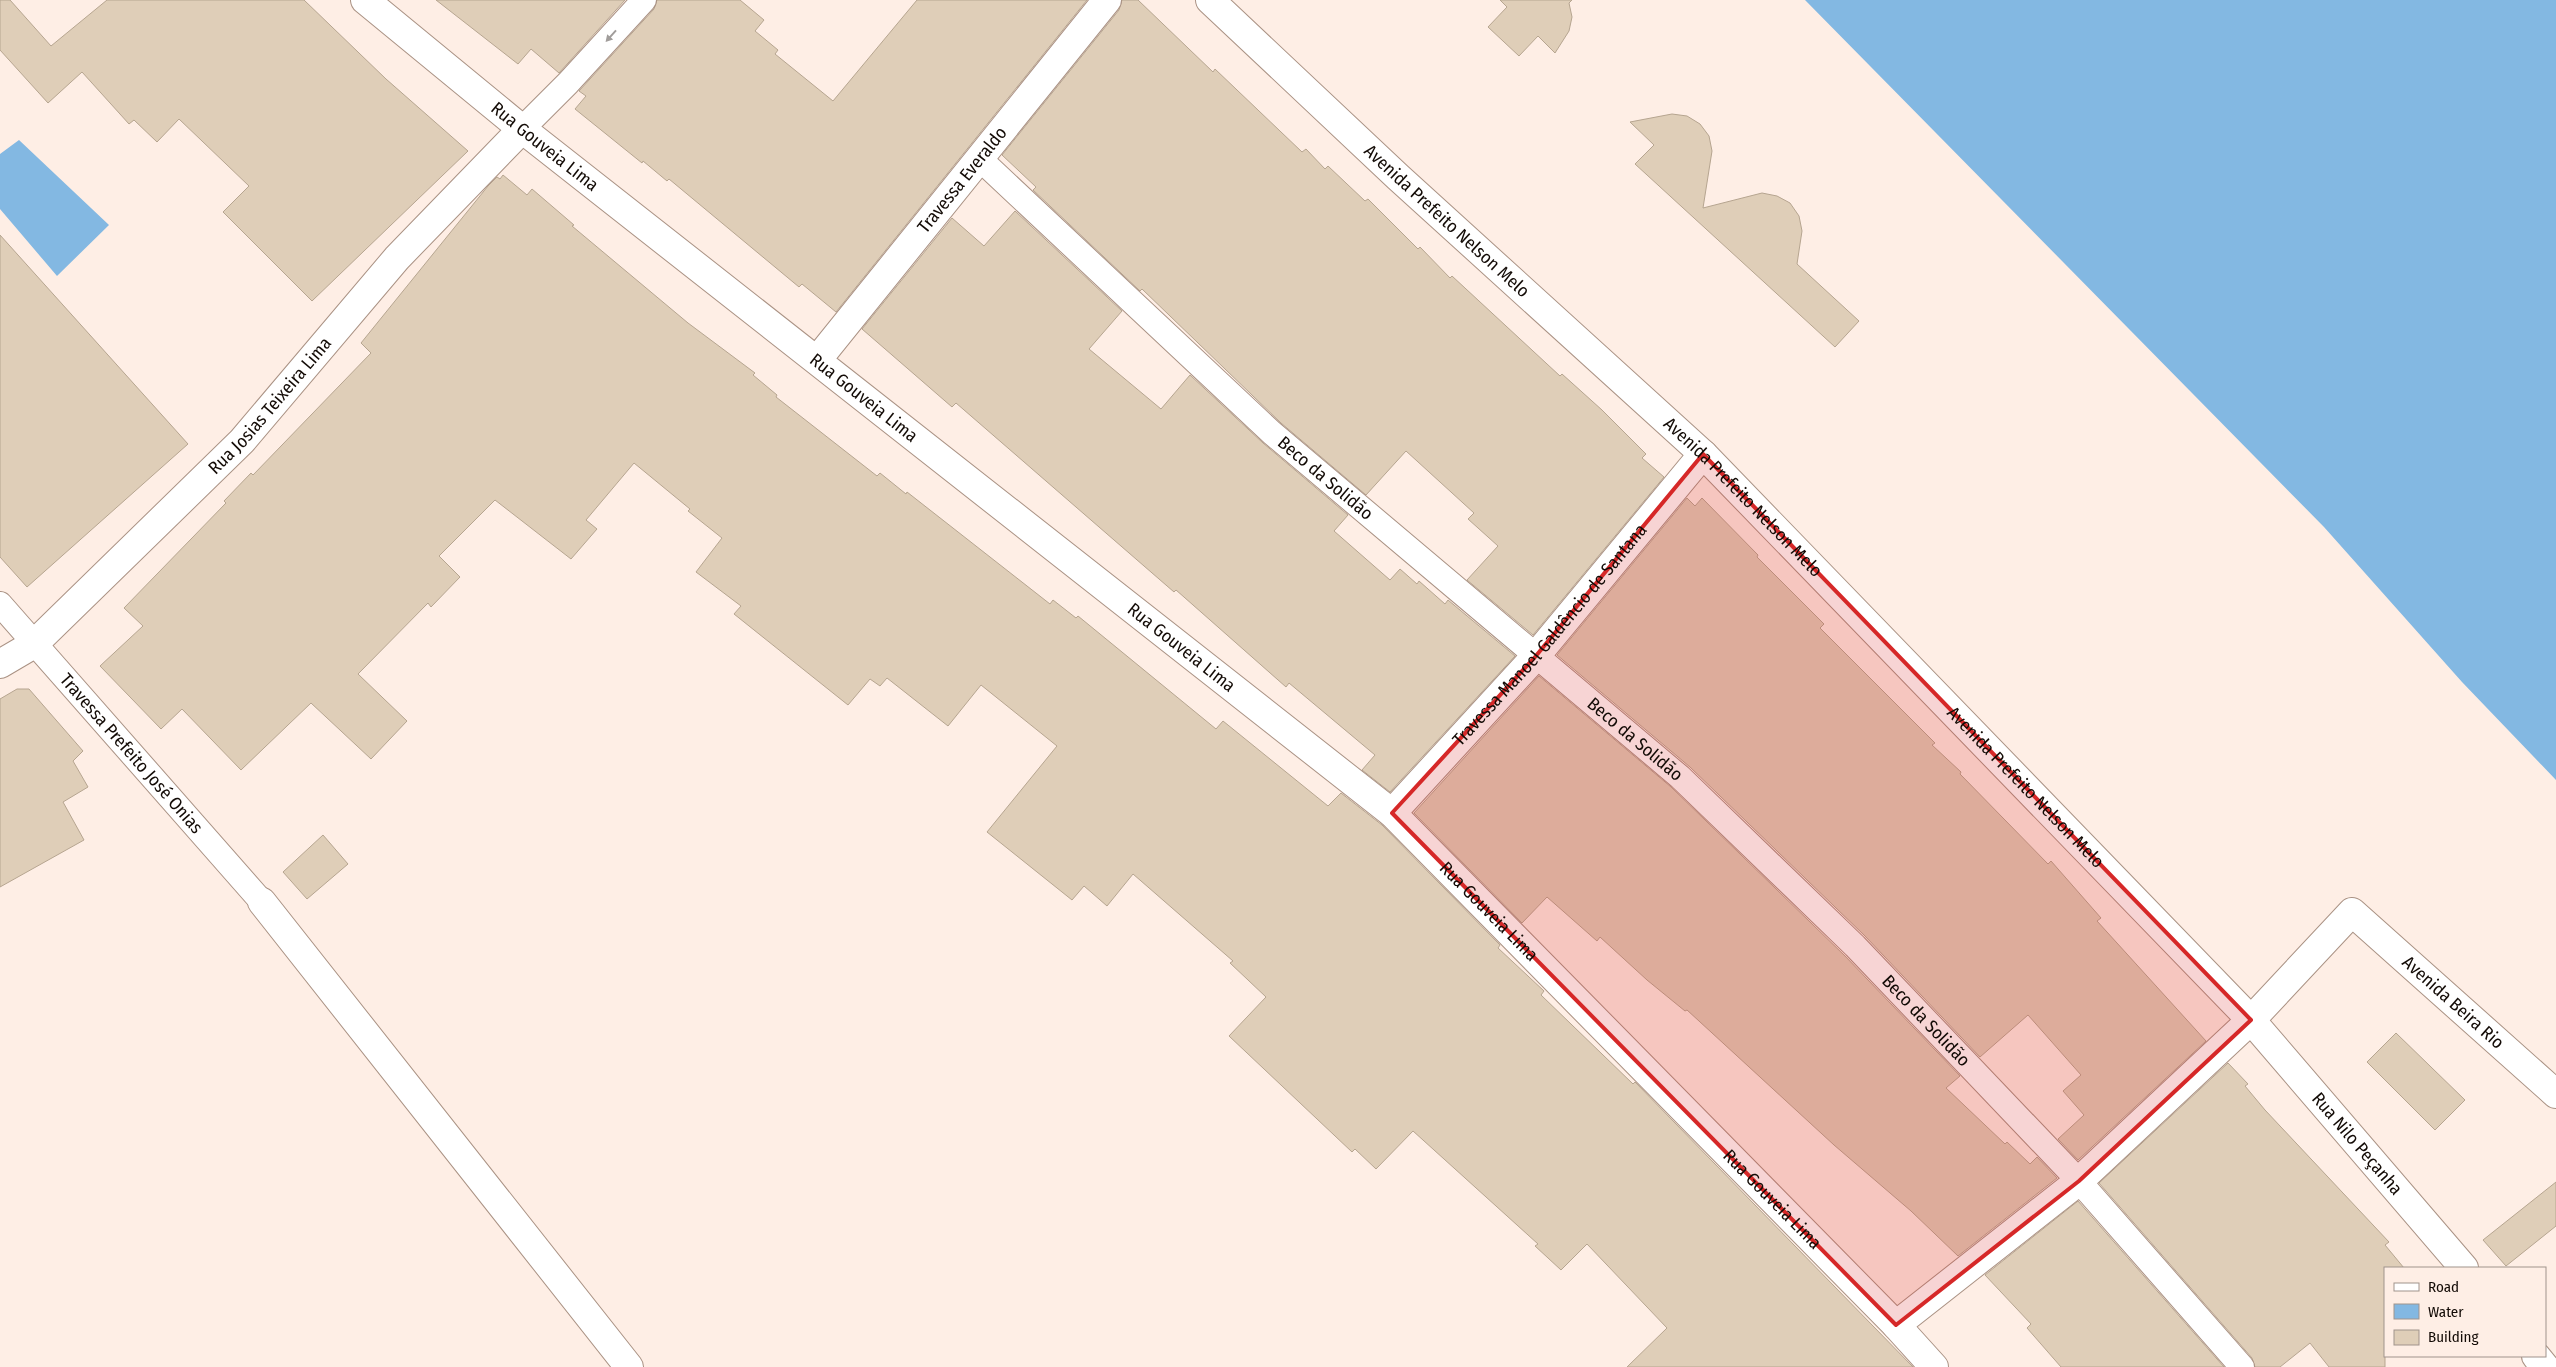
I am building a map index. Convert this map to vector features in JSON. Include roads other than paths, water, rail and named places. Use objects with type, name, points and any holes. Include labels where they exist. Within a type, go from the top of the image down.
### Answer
[{"type":"street","name":"Rua Gouveia Lima","points":[[365,0],[522,129],[818,359],[1392,813],[1896,1325],[1934,1367]]},
{"type":"street","name":"Travessa Everaldo","points":[[818,359],[981,160],[1107,0]]},
{"type":"street","name":"Avenida Prefeito Nelson Melo","points":[[1210,0],[1398,177],[1703,454],[2251,1020]]},
{"type":"street","name":"Rua Josias Teixeira Lima","points":[[0,664],[34,644],[242,441],[397,258],[522,129]]},
{"type":"street","name":"Travessa Manoel Galdêncio de Santana","points":[[1392,813],[1535,657],[1703,454]]},
{"type":"street","points":[[262,902],[629,1367]]},
{"type":"street","name":"Avenida Beira Rio","points":[[2251,1020],[2352,912],[2556,1094]]},
{"type":"street","points":[[1896,1325],[2079,1181],[2251,1020]]},
{"type":"street","name":"Rua Nilo Peçanha","points":[[2251,1020],[2463,1267]]},
{"type":"street","points":[[2537,1357],[2545,1367]]},
{"type":"lane","points":[[522,129],[568,83],[644,0]]},
{"type":"lane","name":"Beco da Solidão","points":[[981,160],[1272,433],[1535,657],[1680,777],[1855,946],[2079,1181],[2242,1367]]},
{"type":"lane","name":"Travessa Prefeito José Onias","points":[[0,604],[262,902]]},
{"type":"water","points":[[1805,0],[2556,0],[2556,780],[2462,682],[2324,527]]},
{"type":"water","points":[[19,140],[109,225],[57,276],[0,209],[0,154]]}]
